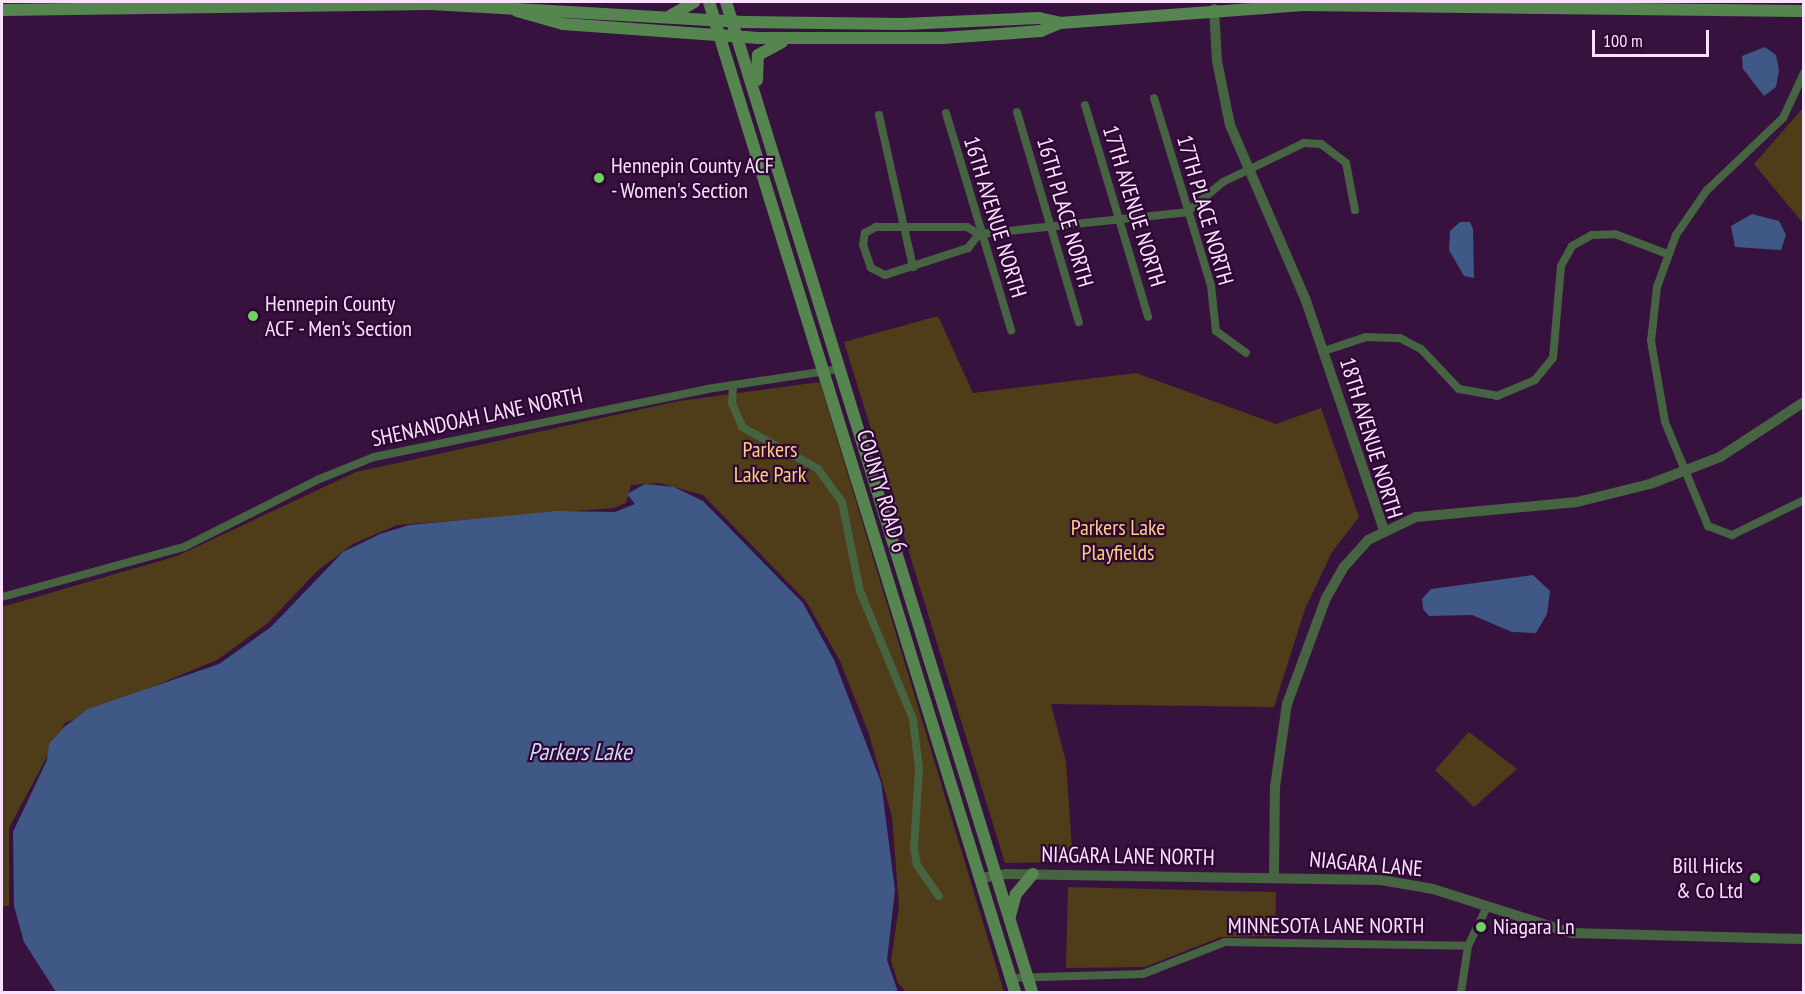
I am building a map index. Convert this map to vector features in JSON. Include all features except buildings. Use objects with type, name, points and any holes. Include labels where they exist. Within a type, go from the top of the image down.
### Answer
[{"type":"main road","points":[[668,17],[694,2]]},
{"type":"main road","name":"COUNTY ROAD 6","points":[[709,2],[1015,993]]},
{"type":"main road","name":"COUNTY ROAD 6","points":[[726,2],[1032,993]]},
{"type":"main road","points":[[3,7],[431,3],[517,11],[561,24],[719,36],[802,39],[953,37],[1041,31],[1060,23],[1214,5],[1391,4],[1803,11]]},
{"type":"main road","points":[[517,11],[561,5],[668,17],[732,21],[1039,18],[1060,23]]},
{"type":"main road","points":[[772,154],[755,60],[769,45],[802,39]]},
{"type":"main road","points":[[1010,917],[1017,894],[1033,874]]},
{"type":"street","points":[[561,5],[561,24]]},
{"type":"street","name":"18TH AVENUE NORTH","points":[[1214,5],[1222,93],[1247,168],[1324,351],[1384,530],[1343,568],[1298,669],[1276,780],[1274,878]]},
{"type":"street","points":[[1803,73],[1783,118],[1707,190],[1667,254],[1652,314],[1652,368],[1684,473],[1703,519],[1723,535],[1741,532],[1803,500]]},
{"type":"street","name":"17TH PLACE NORTH","points":[[1154,98],[1186,212],[1211,286],[1216,331],[1246,353]]},
{"type":"street","name":"17TH AVENUE NORTH","points":[[1085,105],[1116,221],[1148,317]]},
{"type":"street","name":"16TH PLACE NORTH","points":[[1017,112],[1048,227],[1079,322]]},
{"type":"street","name":"16TH AVENUE NORTH","points":[[946,113],[979,234],[1011,330]]},
{"type":"street","points":[[879,115],[913,267]]},
{"type":"street","points":[[979,234],[973,245],[913,267],[885,274],[868,262],[865,232],[903,227],[967,226],[979,234],[1186,212],[1247,168],[1304,143],[1321,144],[1351,172],[1355,210]]},
{"type":"street","points":[[1324,351],[1366,338],[1400,338],[1421,349],[1459,389],[1497,396],[1535,380],[1553,358],[1561,266],[1572,246],[1592,235],[1614,234],[1667,254]]},
{"type":"street","name":"SHENANDOAH LANE NORTH","points":[[2,597],[102,574],[184,547],[317,480],[374,457],[733,385],[839,369]]},
{"type":"street","points":[[733,385],[732,403],[742,426],[818,469],[843,502],[860,591],[913,719],[919,769],[914,848],[917,865],[939,896]]},
{"type":"street","points":[[1384,530],[1434,514],[1596,499],[1684,473],[1753,438],[1803,402]]},
{"type":"street","name":"NIAGARA LANE NORTH","points":[[981,878],[1033,874],[1274,878]]},
{"type":"street","name":"NIAGARA LANE","points":[[1274,878],[1402,882],[1486,909]]},
{"type":"street","points":[[1461,993],[1468,946],[1486,909],[1585,935],[1803,939]]},
{"type":"street","name":"MINNESOTA LANE NORTH","points":[[1011,978],[1143,974],[1225,942],[1468,946]]},
{"type":"green space","points":[[1803,108],[1803,223],[1754,164]]},
{"type":"green space","name":"Parkers Lake Playfields","points":[[938,316],[973,393],[1136,373],[1276,424],[1321,408],[1359,517],[1332,552],[1305,609],[1274,707],[1051,704],[1066,762],[1073,862],[1005,863],[844,342]]},
{"type":"green space","name":"Parkers Lake Park","points":[[820,382],[1004,992],[906,992],[898,983],[891,961],[899,906],[892,817],[869,734],[840,661],[806,601],[703,495],[659,483],[631,485],[626,503],[614,508],[397,525],[353,544],[317,571],[268,623],[217,660],[65,723],[9,828],[9,906],[2,906],[2,607],[177,556],[356,472],[679,401]]},
{"type":"green space","points":[[1469,732],[1517,769],[1474,807],[1435,770]]},
{"type":"green space","points":[[1068,887],[1276,892],[1275,936],[1221,937],[1145,967],[1066,968]]},
{"type":"water","points":[[1765,47],[1776,55],[1779,70],[1776,87],[1764,96],[1743,69],[1742,56]]},
{"type":"water","points":[[1752,214],[1779,221],[1786,235],[1781,250],[1735,247],[1731,226]]},
{"type":"water","points":[[1460,222],[1470,222],[1473,229],[1474,278],[1464,276],[1449,250],[1450,231]]},
{"type":"water","name":"Parkers Lake","points":[[645,484],[674,487],[703,501],[803,603],[834,660],[881,782],[895,890],[887,960],[898,992],[56,992],[24,942],[14,906],[13,832],[47,760],[49,744],[64,727],[88,709],[219,664],[271,627],[343,552],[380,534],[409,525],[557,511],[615,512],[635,504],[627,494]]},
{"type":"water","points":[[1533,575],[1550,591],[1547,614],[1536,633],[1512,632],[1472,615],[1429,616],[1423,609],[1422,599],[1431,589]]},
{"type":"place","name":"Hennepin County ACF - Women's Section","points":[[599,178]]},
{"type":"place","name":"Hennepin County ACF - Men's Section","points":[[253,316]]},
{"type":"place","name":"Bill Hicks & Co Ltd","points":[[1755,878]]},
{"type":"place","name":"Niagara Ln","points":[[1481,927]]}]
